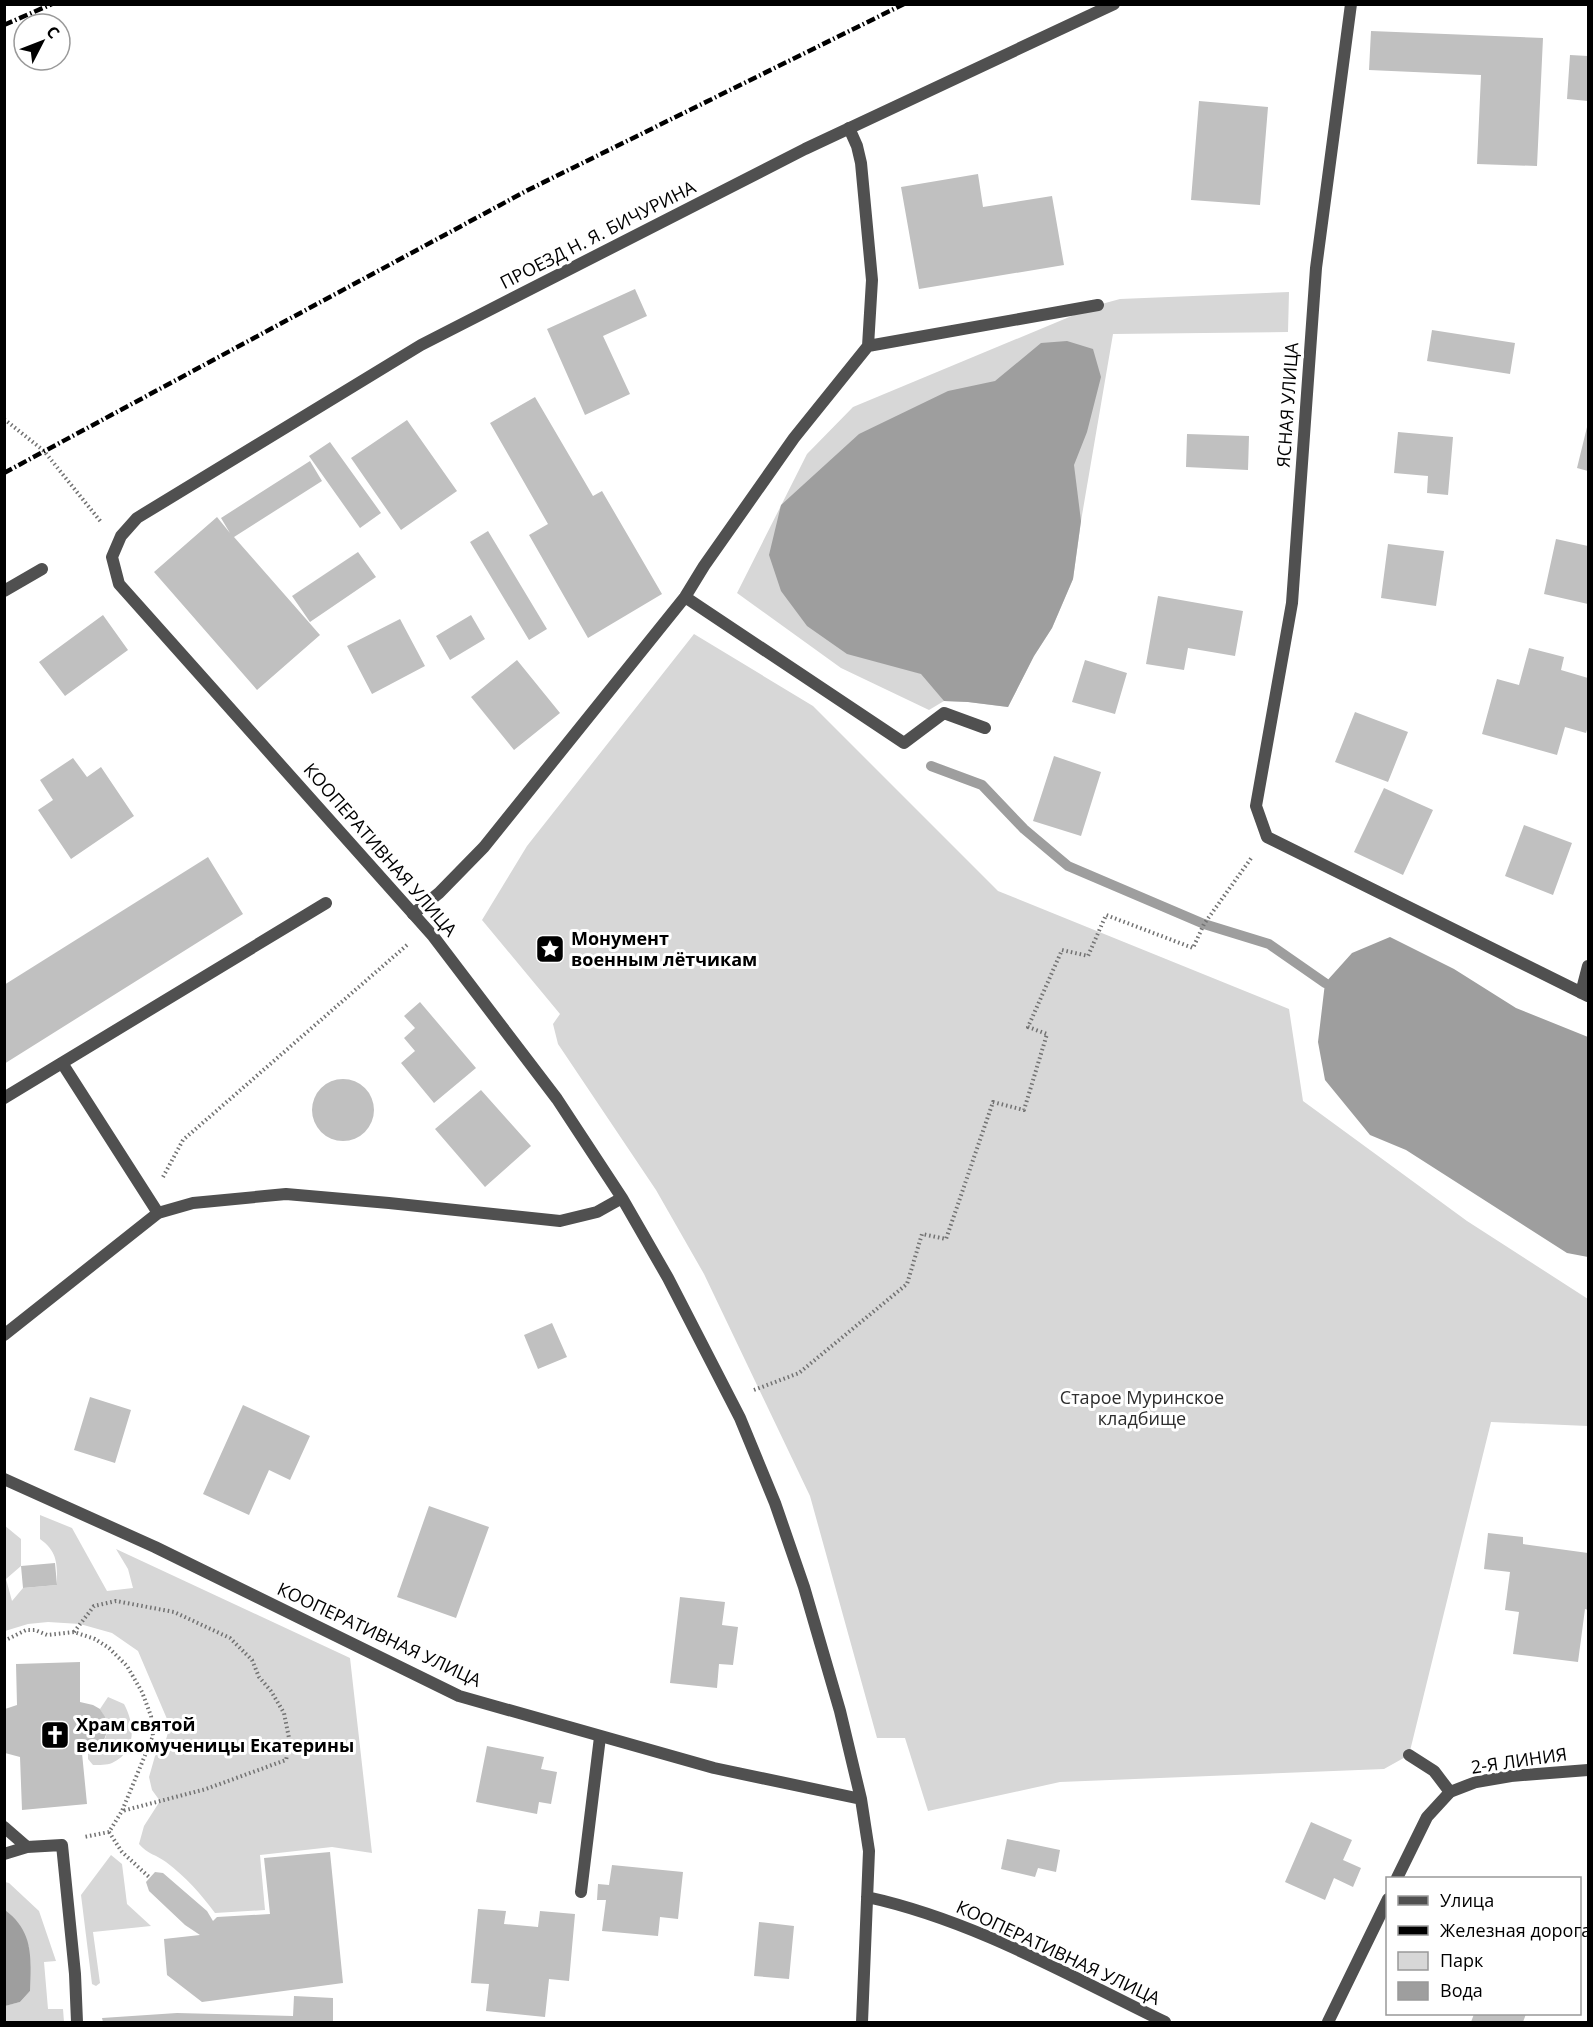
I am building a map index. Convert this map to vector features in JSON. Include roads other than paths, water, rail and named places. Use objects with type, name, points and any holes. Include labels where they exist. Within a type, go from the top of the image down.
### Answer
[{"type":"street","name":"ПРОЕЗД Н. Я. БИЧУРИНА","points":[[121,536],[137,518],[421,345],[849,128],[1114,4]]},
{"type":"street","name":"ЯСНАЯ УЛИЦА","points":[[1351,4],[1316,268],[1292,603],[1256,806],[1267,837],[1585,994]]},
{"type":"street","points":[[413,914],[439,893],[484,847],[685,597],[704,566],[794,438],[868,346],[872,280],[861,163],[849,128]]},
{"type":"street","points":[[868,346],[1098,305]]},
{"type":"street","name":"КООПЕРАТИВНАЯ УЛИЦА","points":[[121,536],[112,556],[119,584],[413,914],[468,981],[557,1099],[622,1198],[668,1278],[740,1418],[775,1503],[811,1610],[840,1711],[861,1799],[869,1851],[862,2022]]},
{"type":"street","points":[[4,591],[42,569]]},
{"type":"street","points":[[685,597],[904,743],[944,713],[985,728]]},
{"type":"street","points":[[4,1098],[326,903]]},
{"type":"street","points":[[1585,994],[1588,966]]},
{"type":"street","points":[[62,1063],[158,1213]]},
{"type":"street","points":[[4,1335],[158,1213],[193,1203],[286,1194],[560,1221],[597,1212],[622,1198]]},
{"type":"street","name":"КООПЕРАТИВНАЯ УЛИЦА","points":[[4,1479],[155,1547],[459,1696],[714,1768],[861,1799]]},
{"type":"street","points":[[581,1892],[600,1737]]},
{"type":"street","points":[[1409,1755],[1434,1771],[1450,1792]]},
{"type":"street","name":"2-Я ЛИНИЯ","points":[[1397,1877],[1427,1817],[1450,1792],[1476,1782],[1500,1778],[1588,1770]]},
{"type":"street","points":[[4,1827],[27,1847]]},
{"type":"street","points":[[4,1854],[27,1847],[62,1845],[75,1974],[77,2022]]},
{"type":"street","name":"КООПЕРАТИВНАЯ УЛИЦА","points":[[867,1897],[923,1911],[977,1930],[1165,2022]]},
{"type":"street","points":[[1328,2022],[1386,1903]]},
{"type":"water","points":[[1067,341],[1093,349],[1101,377],[1087,432],[1074,465],[1081,521],[1073,579],[1052,628],[1034,656],[1008,707],[944,701],[921,674],[847,654],[807,626],[781,591],[769,555],[781,505],[859,434],[948,391],[995,381],[1041,343]]},
{"type":"water","points":[[1390,937],[1454,969],[1516,1008],[1588,1037],[1588,1257],[1567,1253],[1406,1150],[1370,1135],[1325,1080],[1318,1042],[1325,983],[1352,953]]},
{"type":"water","points":[[5,1910],[14,1918],[26,1936],[31,1967],[30,1991],[20,2002],[5,2006]]},
{"type":"waterway","points":[[931,766],[982,785],[1024,829],[1068,866],[1204,924],[1269,944],[1325,983]]},
{"type":"railway","points":[[4,25],[52,4]]},
{"type":"railway","points":[[4,473],[528,190],[904,4]]},
{"type":"place","name":"Монумент военным лётчикам","points":[[550,949]]},
{"type":"place","name":"Храм святой великомученицы Екатерины","points":[[55,1735]]},
{"type":"park label","name":"Старое Муринское кладбище","points":[[1142,1408]]}]
